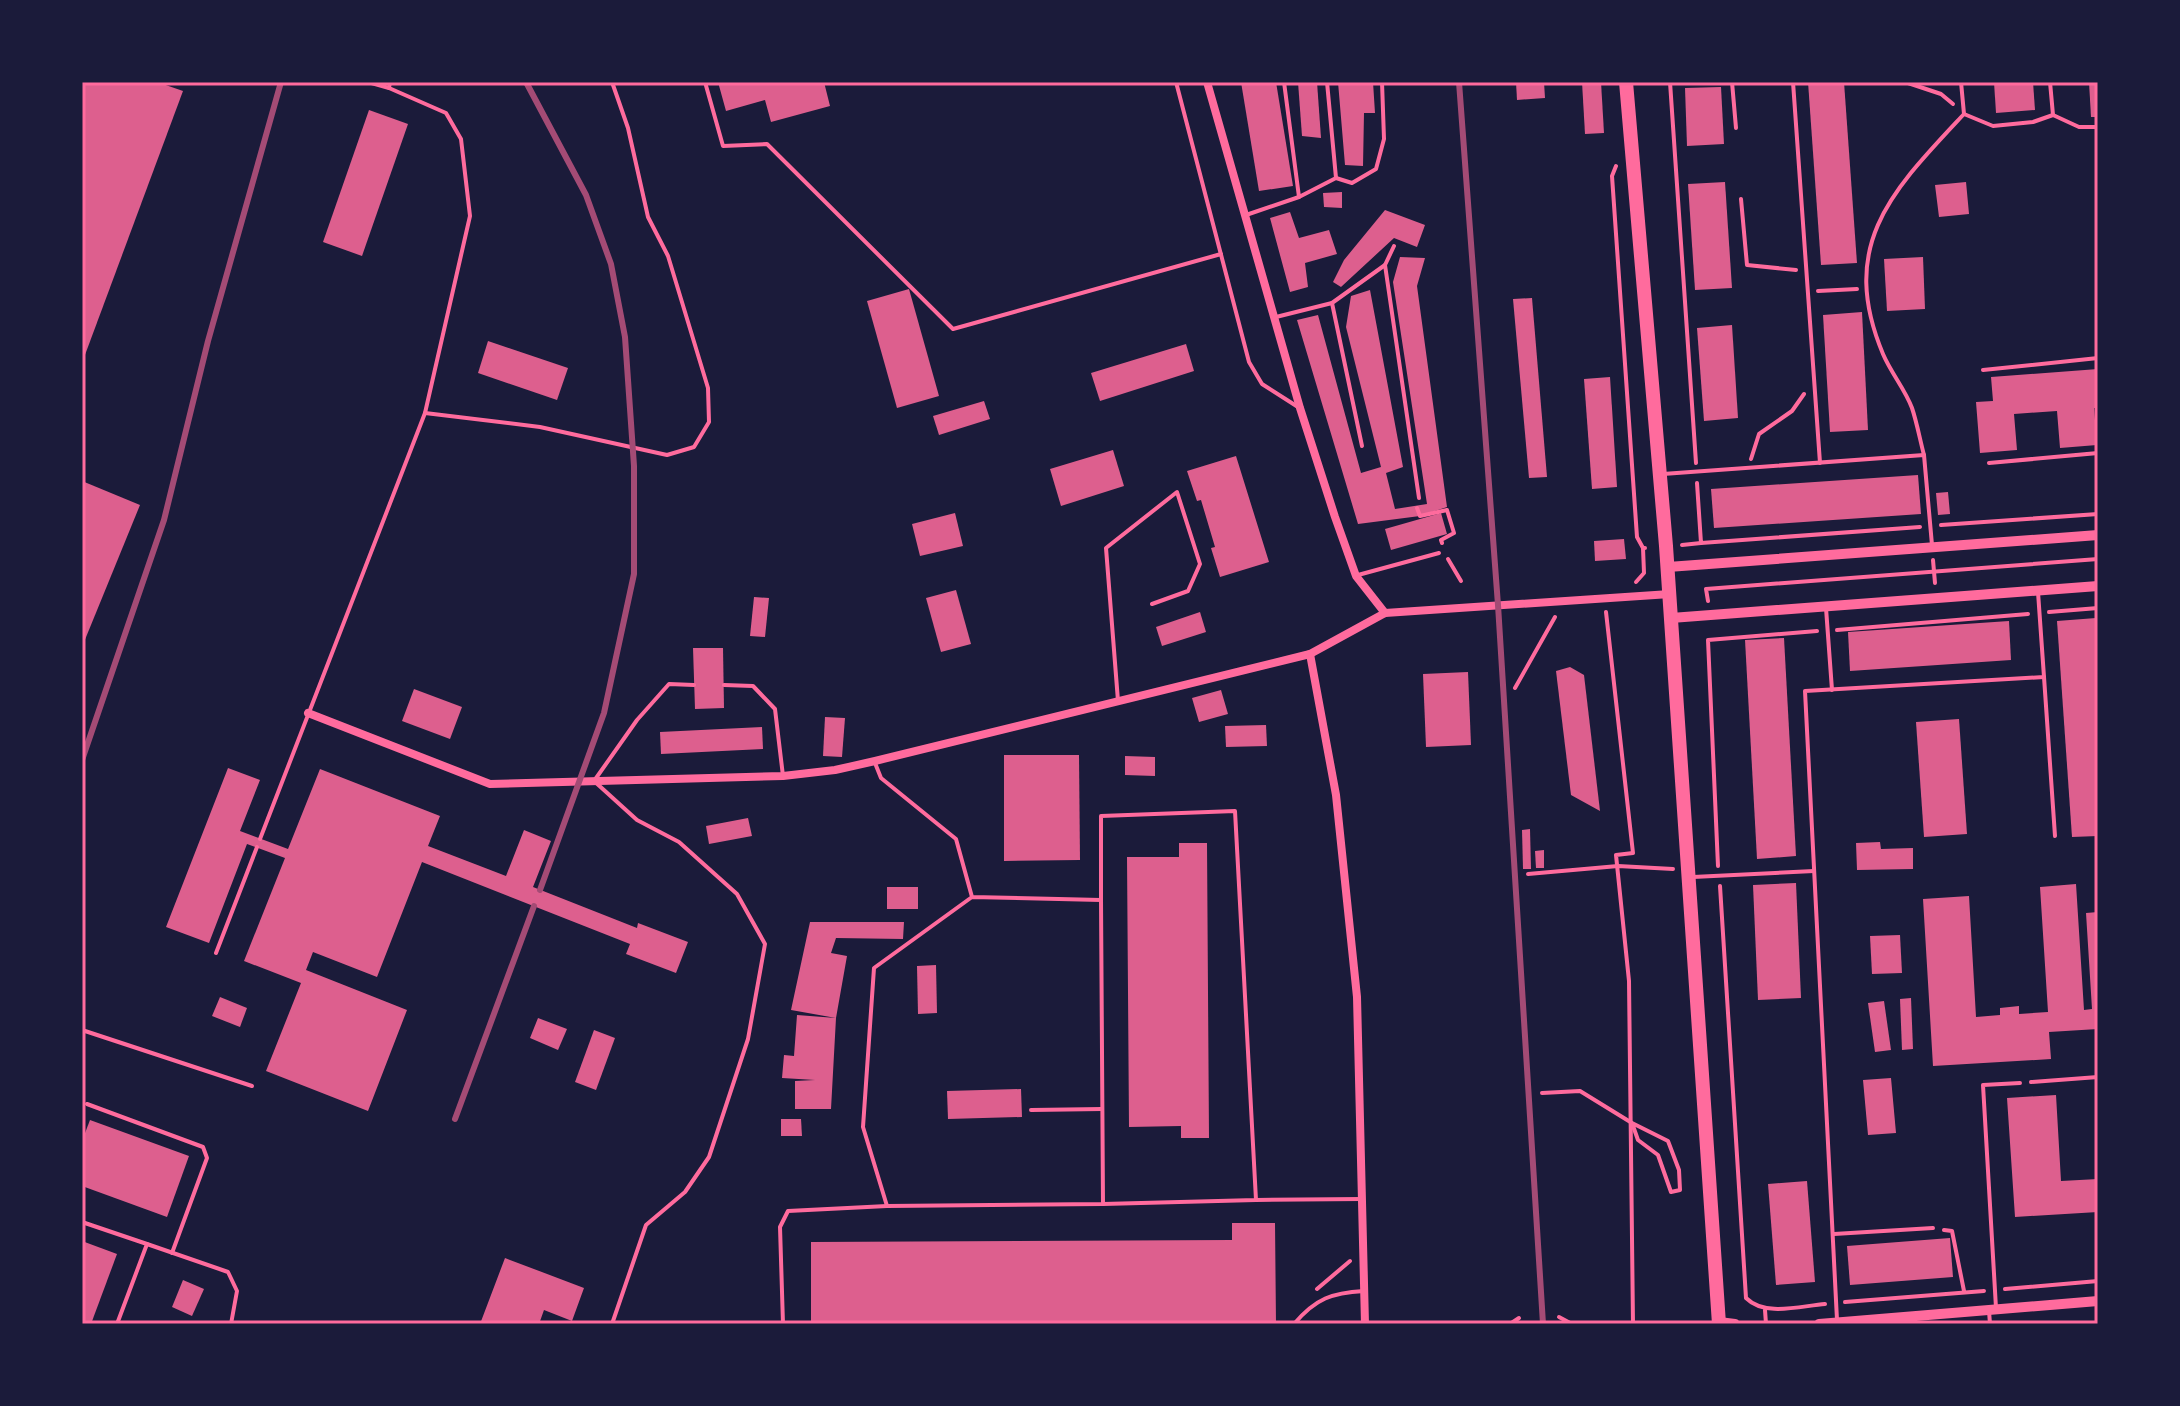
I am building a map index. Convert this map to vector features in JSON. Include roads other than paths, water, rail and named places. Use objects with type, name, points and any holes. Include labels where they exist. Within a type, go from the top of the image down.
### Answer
[{"type":"main road","points":[[1626,82],[1668,567],[1719,1323]]},
{"type":"street","points":[[1207,82],[1300,408],[1356,576],[1385,613]]},
{"type":"street","points":[[1668,567],[2098,535]]},
{"type":"street","points":[[1671,618],[2098,586]]},
{"type":"street","points":[[308,713],[490,784],[783,776],[835,770],[875,761],[1310,654],[1385,613],[1670,594]]},
{"type":"street","points":[[1310,654],[1336,795],[1357,997],[1365,1324]]},
{"type":"street","points":[[1819,1324],[1896,1322],[2098,1301]]},
{"type":"street","points":[[1719,1323],[1735,1324]]},
{"type":"lane","points":[[260,839],[425,413],[470,216],[461,139],[446,113],[390,85],[368,82]]},
{"type":"lane","points":[[425,413],[540,427],[667,455],[694,447],[709,422],[708,388],[668,256],[648,217],[628,128],[612,82]]},
{"type":"lane","points":[[705,82],[723,146],[767,144],[953,329],[1221,254]]},
{"type":"lane","points":[[1176,82],[1249,362],[1262,384],[1300,408]]},
{"type":"lane","points":[[1284,82],[1299,197]]},
{"type":"lane","points":[[1327,82],[1336,178]]},
{"type":"lane","points":[[1246,215],[1299,197],[1336,178],[1352,183],[1376,169],[1384,139],[1382,82]]},
{"type":"lane","points":[[1732,82],[1736,128]]},
{"type":"lane","points":[[1793,82],[1820,463]]},
{"type":"lane","points":[[1932,547],[1924,455],[1911,406],[1884,356],[1873,324],[1867,288],[1868,252],[1886,206],[1924,157],[1964,114],[1961,82]]},
{"type":"lane","points":[[2050,82],[2053,115]]},
{"type":"lane","points":[[1964,114],[1993,126],[2033,122],[2053,115],[2079,127],[2098,127]]},
{"type":"lane","points":[[1276,318],[1332,303],[1385,265],[1394,246]]},
{"type":"lane","points":[[1385,265],[1418,501]]},
{"type":"lane","points":[[1332,303],[1362,446]]},
{"type":"lane","points":[[1983,370],[2098,358]]},
{"type":"lane","points":[[1989,463],[2098,453]]},
{"type":"lane","points":[[1660,474],[1924,455]]},
{"type":"lane","points":[[1118,701],[1106,548],[1177,492],[1200,564],[1188,591],[1152,604]]},
{"type":"lane","points":[[1356,576],[1439,553]]},
{"type":"lane","points":[[2038,591],[2055,836]]},
{"type":"lane","points":[[1825,607],[1832,690]]},
{"type":"lane","points":[[1837,1322],[1805,691],[2044,677]]},
{"type":"lane","points":[[612,1324],[646,1225],[685,1192],[709,1157],[748,1039],[765,944],[737,894],[679,842],[637,820],[594,781],[637,720],[669,684],[694,685]]},
{"type":"lane","points":[[724,685],[753,686],[775,709],[783,776]]},
{"type":"lane","points":[[875,761],[881,778],[956,839],[972,897]]},
{"type":"lane","points":[[1103,1204],[1101,816],[1235,811],[1256,1200]]},
{"type":"lane","points":[[216,953],[257,847]]},
{"type":"lane","points":[[1688,872],[1814,871]]},
{"type":"lane","points":[[887,1206],[863,1127],[874,968],[972,897],[1101,900]]},
{"type":"lane","points":[[82,1030],[252,1086]]},
{"type":"lane","points":[[2031,1082],[2098,1077]]},
{"type":"lane","points":[[1990,1324],[1993,1311],[1983,1085],[2020,1083]]},
{"type":"lane","points":[[87,1104],[203,1147],[207,1158],[172,1253]]},
{"type":"lane","points":[[1031,1110],[1102,1109]]},
{"type":"lane","points":[[783,1324],[780,1227],[788,1211],[887,1206],[1363,1199]]},
{"type":"lane","points":[[82,1222],[228,1272],[237,1291],[231,1324]]},
{"type":"lane","points":[[1834,1234],[1933,1228]]},
{"type":"lane","points":[[117,1324],[147,1244]]},
{"type":"lane","points":[[1294,1324],[1311,1306],[1337,1293],[1365,1291]]},
{"type":"railway","points":[[82,760],[164,520],[208,341],[281,82]]},
{"type":"railway","points":[[526,82],[586,195],[611,264],[625,337],[634,466],[634,574],[604,713],[540,890]]},
{"type":"railway","points":[[1459,82],[1498,605],[1543,1324]]},
{"type":"railway","points":[[455,1119],[534,906]]}]
